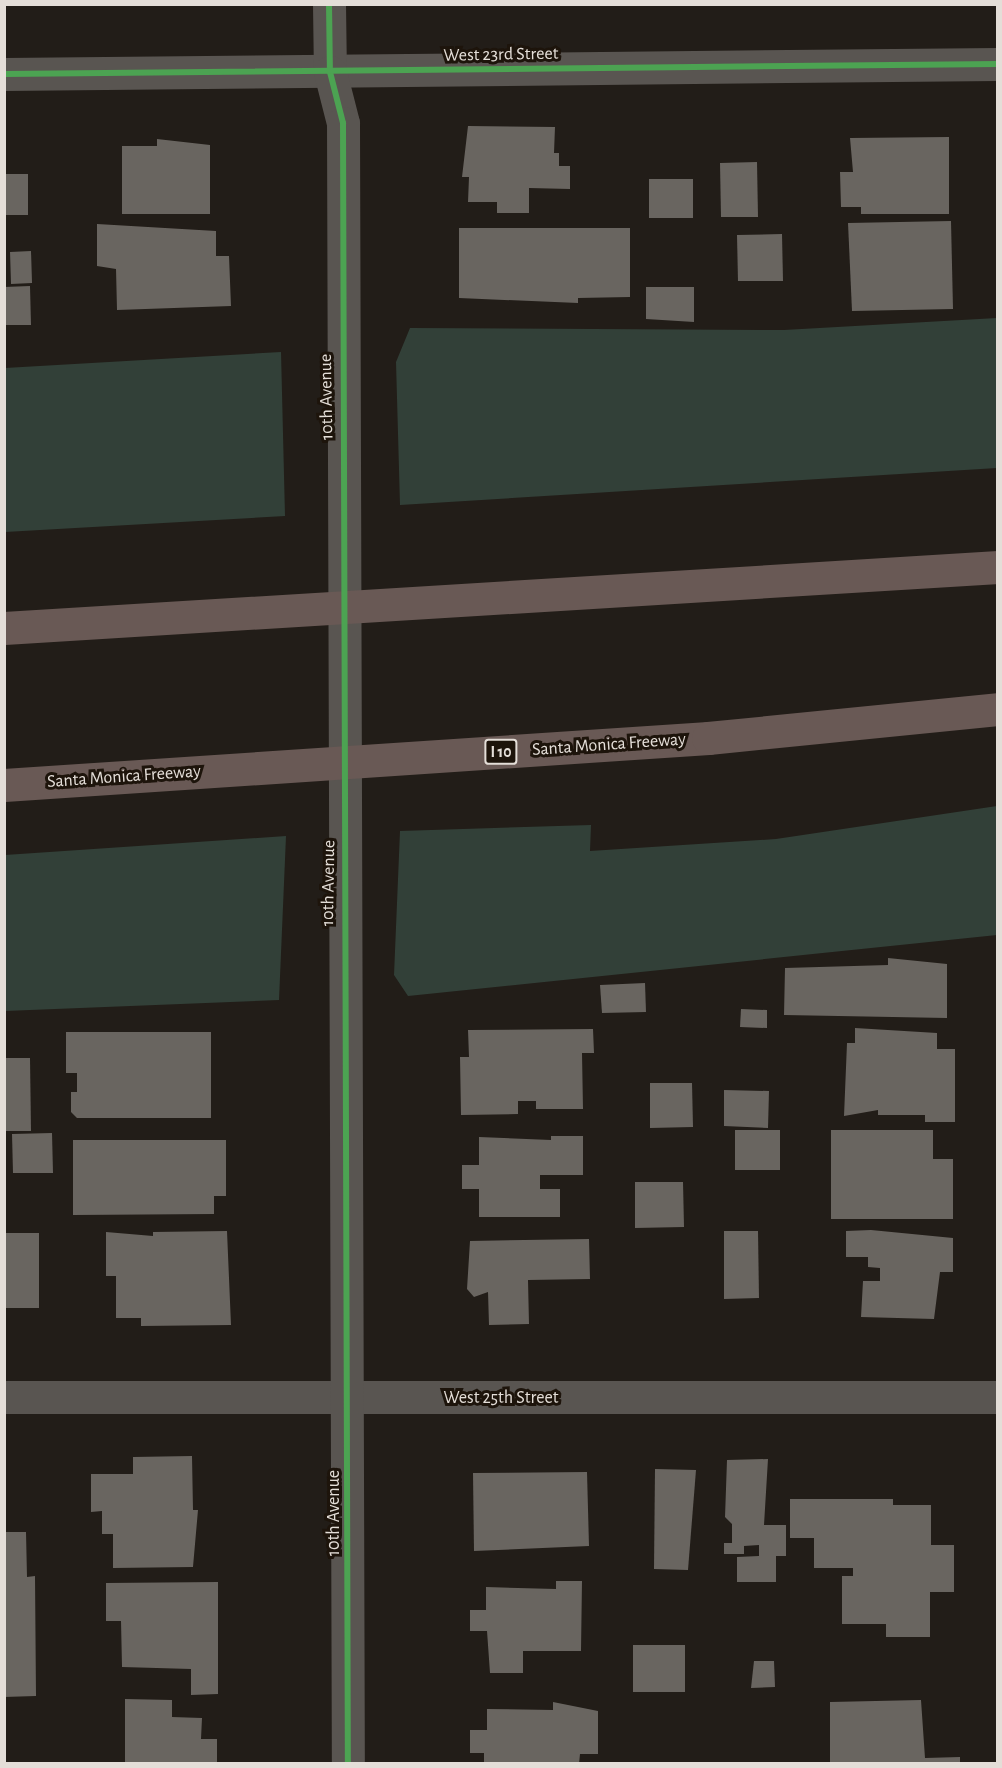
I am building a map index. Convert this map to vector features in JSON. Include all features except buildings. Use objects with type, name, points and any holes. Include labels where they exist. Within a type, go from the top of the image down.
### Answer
[{"type":"highway","points":[[4,628],[998,567]]},
{"type":"highway","points":[[4,616],[98,623]]},
{"type":"highway","name":"Santa Monica Freeway","points":[[4,785],[708,738],[998,709]]},
{"type":"street","name":"10th Avenue","points":[[329,4],[330,72],[343,123],[341,364],[347,692],[342,995],[350,1398],[348,1764]]},
{"type":"street","name":"West 23rd Street","points":[[4,74],[998,63]]},
{"type":"street","name":"West 25th Street","points":[[4,1397],[998,1397]]},
{"type":"green space","points":[[997,318],[997,468],[400,505],[396,362],[410,328],[784,330]]},
{"type":"green space","points":[[281,352],[285,516],[5,532],[5,368]]},
{"type":"green space","points":[[997,806],[997,935],[408,996],[394,975],[400,831],[591,825],[590,851],[776,839]]},
{"type":"green space","points":[[286,836],[279,1000],[5,1011],[5,855]]},
{"type":"cycle path","points":[[329,4],[330,72],[343,123],[348,1764]]},
{"type":"cycle path","points":[[4,74],[998,64]]}]
